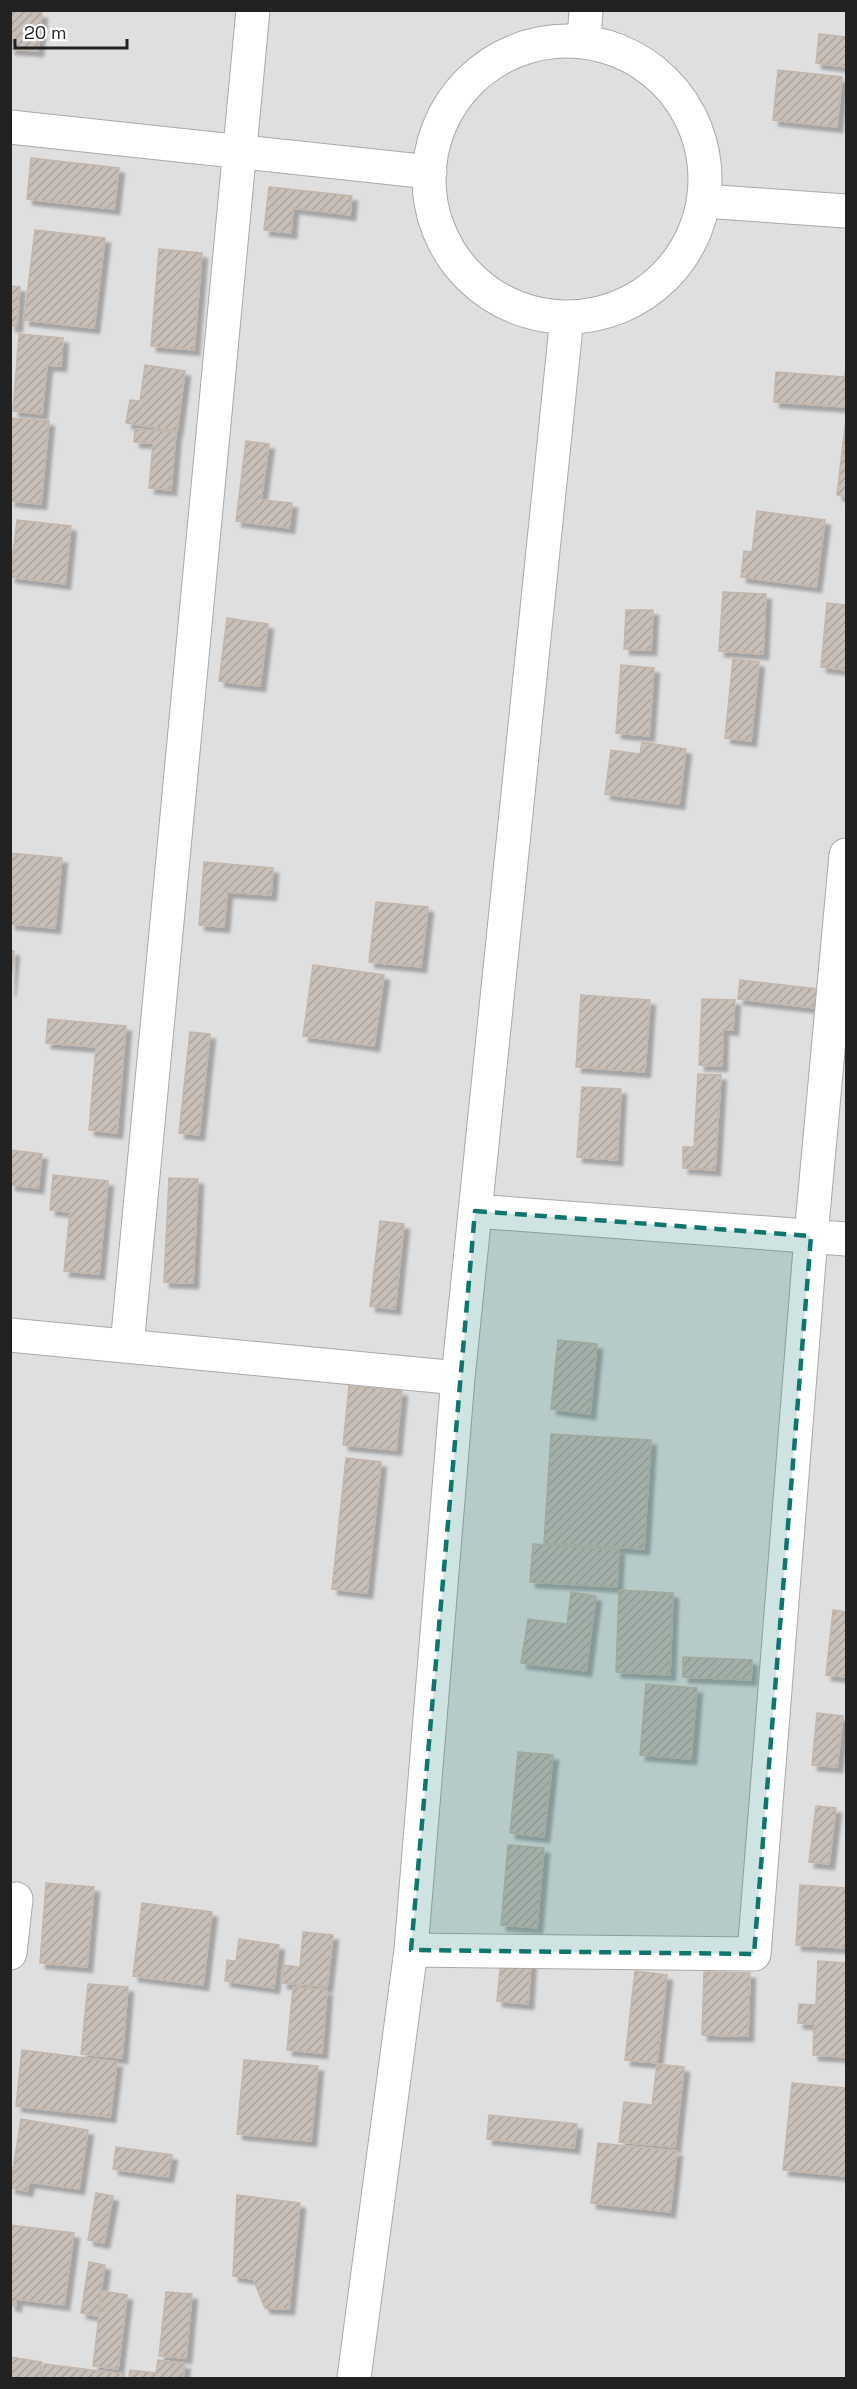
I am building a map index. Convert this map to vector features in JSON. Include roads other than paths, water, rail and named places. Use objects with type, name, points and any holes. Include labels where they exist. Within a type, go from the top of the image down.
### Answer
[{"type":"street","points":[[127,1347],[241,152],[252,10]]},
{"type":"street","points":[[585,26],[651,68],[678,95],[696,127],[705,164],[704,201],[695,232],[679,260],[657,284],[630,302],[600,313],[567,317],[536,314],[506,303],[480,285],[458,262],[441,235],[432,204],[430,172],[435,140],[447,111],[467,84],[491,63],[520,49],[552,41],[585,26]]},
{"type":"street","points":[[10,127],[430,172]]},
{"type":"street","points":[[704,201],[846,211]]},
{"type":"street","points":[[354,2379],[411,1950],[458,1378],[567,317]]},
{"type":"street","points":[[411,1950],[754,1954],[811,1236],[846,855]]},
{"type":"street","points":[[475,1211],[846,1239]]},
{"type":"street","points":[[10,1335],[458,1378]]},
{"type":"street","points":[[10,1953],[16,1899]]}]
